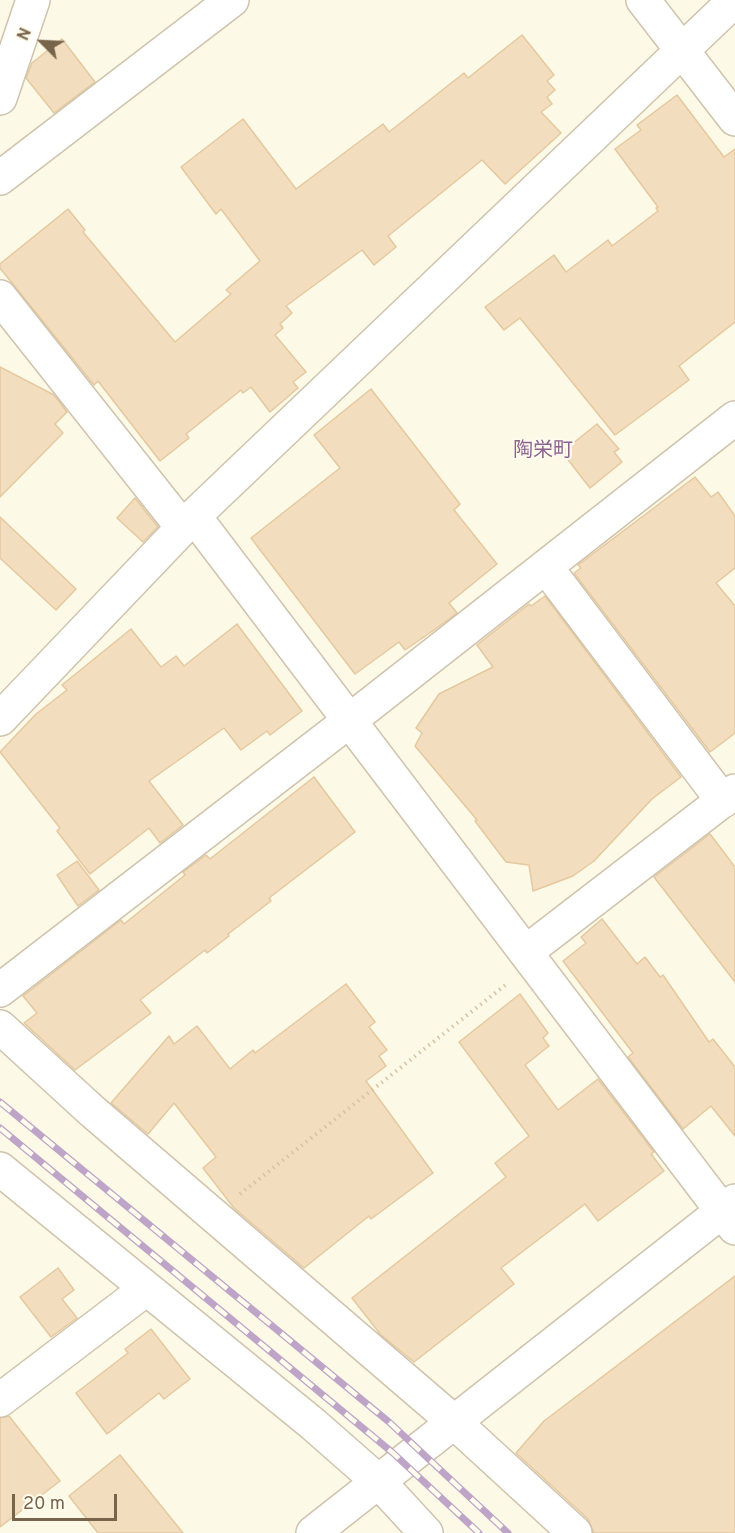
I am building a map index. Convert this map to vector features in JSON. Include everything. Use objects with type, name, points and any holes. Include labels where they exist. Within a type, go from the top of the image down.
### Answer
[{"type":"street","points":[[0,98],[33,0]]},
{"type":"street","points":[[0,178],[232,0]]},
{"type":"street","points":[[643,0],[735,119]]},
{"type":"street","points":[[0,719],[189,522],[735,0]]},
{"type":"street","points":[[0,297],[189,522],[349,721],[529,956],[731,1213],[453,1421],[380,1482],[313,1533]]},
{"type":"street","points":[[0,990],[349,721],[735,418]]},
{"type":"street","points":[[529,956],[729,796],[546,567]]},
{"type":"street","points":[[0,1027],[92,1111],[453,1421],[575,1533]]},
{"type":"street","points":[[0,1168],[313,1424],[380,1482],[426,1533]]},
{"type":"street","points":[[0,1400],[146,1289]]},
{"type":"path","points":[[215,1216],[529,956]]},
{"type":"building","points":[[522,35],[554,75],[547,81],[555,90],[547,97],[552,104],[541,112],[561,133],[505,184],[482,160],[388,236],[396,247],[374,265],[362,250],[286,306],[292,313],[280,324],[283,328],[275,335],[306,372],[293,382],[298,388],[270,412],[251,387],[243,393],[241,390],[186,434],[189,438],[160,461],[98,381],[94,385],[0,268],[0,264],[68,209],[85,230],[83,232],[175,342],[231,294],[226,290],[260,261],[221,209],[216,214],[181,167],[243,119],[296,189],[383,124],[389,132],[464,73],[468,78]]},
{"type":"building","points":[[62,39],[95,82],[54,113],[26,78],[32,63]]},
{"type":"building","points":[[677,95],[724,157],[735,149],[735,322],[679,366],[689,380],[615,435],[520,318],[504,330],[485,307],[554,255],[566,272],[608,240],[612,246],[658,211],[656,208],[658,207],[615,149],[641,130],[637,125]]},
{"type":"building","points":[[0,367],[54,395],[67,412],[55,424],[63,433],[0,497]]},
{"type":"building","points":[[371,389],[460,504],[454,510],[497,564],[449,603],[457,613],[405,650],[399,642],[355,674],[251,538],[340,468],[314,435]]},
{"type":"building","points":[[597,424],[619,449],[614,452],[622,462],[590,488],[562,452]]},
{"type":"building","points":[[695,477],[711,497],[718,492],[735,516],[735,568],[716,583],[735,606],[735,733],[710,752],[574,573],[581,568],[578,565]]},
{"type":"building","points":[[135,498],[158,527],[143,542],[117,518]]},
{"type":"building","points":[[0,517],[76,589],[56,610],[0,558]]},
{"type":"building","points":[[545,596],[681,777],[652,799],[594,861],[573,876],[533,891],[529,865],[506,862],[475,821],[477,820],[415,746],[422,733],[416,728],[439,694],[493,667],[477,645],[529,604],[531,606]]},
{"type":"building","points":[[237,624],[302,711],[270,735],[267,731],[241,750],[224,728],[149,781],[183,825],[160,843],[149,828],[90,874],[57,831],[60,828],[0,752],[36,714],[67,690],[62,685],[131,629],[161,667],[176,656],[184,666]]},
{"type":"building","points":[[314,777],[355,832],[269,898],[271,901],[228,934],[229,936],[207,953],[205,950],[140,1000],[151,1013],[75,1070],[24,1023],[37,1013],[23,996],[121,920],[124,924],[185,875],[183,872],[206,855],[210,859]]},
{"type":"building","points":[[710,834],[735,867],[735,982],[654,877]]},
{"type":"building","points":[[77,861],[99,890],[78,906],[57,875]]},
{"type":"building","points":[[602,919],[637,964],[645,957],[660,977],[663,975],[709,1042],[713,1039],[735,1067],[735,1136],[711,1106],[683,1129],[628,1057],[633,1053],[563,961],[586,943],[581,937]]},
{"type":"building","points":[[346,984],[375,1022],[369,1027],[387,1050],[379,1056],[386,1066],[366,1081],[433,1173],[371,1219],[369,1216],[304,1268],[234,1208],[203,1168],[216,1157],[174,1103],[148,1134],[111,1103],[169,1036],[174,1044],[197,1026],[230,1069],[253,1050],[255,1053]]},
{"type":"building","points":[[520,994],[548,1033],[543,1038],[549,1046],[525,1065],[558,1110],[598,1079],[654,1152],[651,1154],[664,1171],[598,1221],[585,1204],[501,1268],[514,1284],[414,1362],[381,1335],[352,1298],[506,1177],[495,1163],[529,1136],[459,1042]]},
{"type":"building","points":[[58,1268],[74,1290],[62,1299],[77,1318],[51,1337],[20,1297]]},
{"type":"building","points":[[735,1276],[735,1533],[594,1533],[588,1519],[516,1453],[544,1421]]},
{"type":"building","points":[[151,1329],[190,1379],[164,1399],[159,1393],[107,1434],[76,1393],[128,1353],[125,1349]]},
{"type":"building","points":[[9,1416],[60,1481],[0,1527],[0,1418]]},
{"type":"building","points":[[120,1455],[183,1533],[98,1533],[69,1496]]},
{"type":"railway","points":[[0,1102],[389,1422],[508,1533]]},
{"type":"railway","points":[[0,1128],[393,1453],[479,1533]]},
{"type":"district","name":"陶栄町","points":[[543,452]]}]
